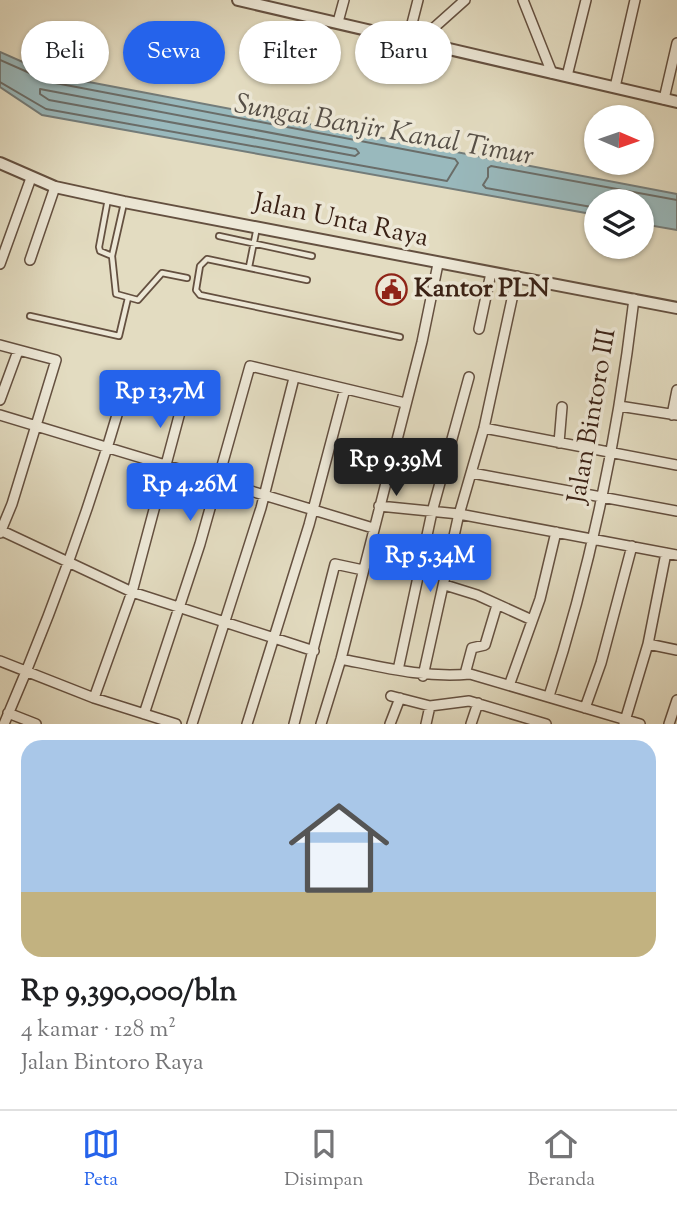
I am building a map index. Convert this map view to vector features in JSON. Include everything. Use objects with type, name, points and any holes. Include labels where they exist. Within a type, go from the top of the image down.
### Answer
[{"type":"street","points":[[238,0],[261,2],[334,21]]},
{"type":"street","points":[[338,21],[344,0]]},
{"type":"street","points":[[415,21],[418,0]]},
{"type":"street","points":[[438,21],[465,0]]},
{"type":"street","points":[[523,0],[552,73]]},
{"type":"street","points":[[567,76],[586,0]]},
{"type":"street","points":[[615,87],[635,0]]},
{"type":"street","points":[[664,99],[677,44]]},
{"type":"street","points":[[452,50],[677,102]]},
{"type":"street","name":"Jalan Unta Raya","points":[[0,163],[55,187],[124,202],[677,308]]},
{"type":"street","points":[[0,264],[32,178]]},
{"type":"street","points":[[30,260],[55,187]]},
{"type":"street","points":[[321,724],[341,659],[422,342],[438,264]]},
{"type":"street","points":[[479,329],[491,273]]},
{"type":"street","points":[[423,676],[459,514],[484,428],[517,276]]},
{"type":"street","name":"Jalan Bintoro III","points":[[549,696],[572,625],[602,499],[634,299]]},
{"type":"street","points":[[0,345],[56,360],[37,427],[0,531],[132,592],[226,625],[314,651]]},
{"type":"street","points":[[0,401],[18,351]]},
{"type":"street","points":[[144,713],[217,482],[248,369],[256,366],[294,378],[405,403]]},
{"type":"street","points":[[398,670],[432,512],[469,377]]},
{"type":"street","points":[[192,724],[226,625],[264,496],[294,378]]},
{"type":"street","points":[[4,724],[27,673],[69,562],[108,448],[127,382]]},
{"type":"street","points":[[247,724],[275,639],[345,389]]},
{"type":"street","points":[[619,406],[675,415],[677,390]]},
{"type":"street","points":[[94,698],[132,592],[183,401]]},
{"type":"street","points":[[559,443],[562,407]]},
{"type":"street","points":[[0,415],[373,528]]},
{"type":"street","points":[[484,428],[677,465]]},
{"type":"street","points":[[472,473],[677,511]]},
{"type":"street","points":[[379,506],[459,514],[677,555]]},
{"type":"street","points":[[510,683],[532,620],[556,532]]},
{"type":"street","points":[[585,708],[601,663],[632,546]]},
{"type":"street","points":[[625,722],[648,644],[666,553]]},
{"type":"street","points":[[294,724],[335,564],[363,570]]},
{"type":"street","points":[[445,585],[532,620]]},
{"type":"street","points":[[465,674],[472,648],[485,646],[497,605]]},
{"type":"street","points":[[648,644],[677,650]]},
{"type":"street","points":[[341,659],[423,676],[459,677],[465,674],[510,683],[625,722],[640,724]]},
{"type":"street","points":[[0,661],[94,698],[176,724]]},
{"type":"street","points":[[390,724],[396,697],[430,706],[464,701],[517,720],[547,724]]},
{"type":"street","points":[[669,724],[677,700]]},
{"type":"street","points":[[471,724],[478,704]]},
{"type":"street","points":[[426,724],[430,706]]},
{"type":"street","points":[[8,713],[36,724]]},
{"type":"lane","points":[[108,198],[99,247],[100,251],[112,256]]},
{"type":"lane","points":[[124,202],[112,256],[116,294],[138,300],[162,274],[187,278]]},
{"type":"lane","points":[[249,267],[257,227]]},
{"type":"lane","points":[[219,236],[312,256]]},
{"type":"lane","points":[[307,280],[249,267],[204,261],[200,266],[197,292],[400,337]]},
{"type":"lane","points":[[30,316],[120,336],[128,298]]},
{"type":"water","points":[[0,52],[21,61],[21,84],[99,84],[651,189],[584,189],[584,213],[42,115],[0,87]]},
{"type":"water","points":[[654,190],[677,194],[677,230],[654,226]]},
{"type":"place","name":"Kantor PLN","points":[[391,289]]},
{"type":"water label","name":"Sungai Banjir Kanal Timur","points":[[384,131]]}]
